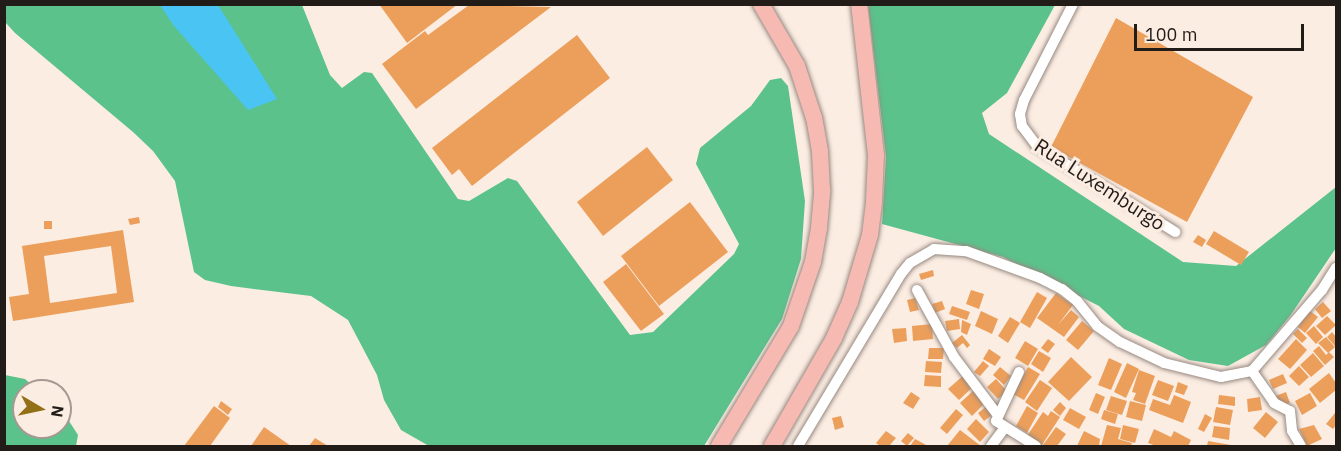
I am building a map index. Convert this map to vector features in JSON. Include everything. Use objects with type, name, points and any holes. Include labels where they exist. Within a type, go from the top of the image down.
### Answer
[{"type":"main road","points":[[719,447],[791,326],[813,262],[819,228],[821,171],[814,118],[797,66],[761,4]]},
{"type":"main road","points":[[772,447],[846,311],[862,270],[870,236],[876,155],[859,4]]},
{"type":"street","name":"Rua Luxemburgo","points":[[1073,4],[1024,100],[1020,114],[1022,126],[1037,146],[1175,232]]},
{"type":"street","points":[[798,447],[910,263],[934,249],[948,248],[993,259],[1040,278],[1062,289],[1077,301],[1097,326],[1120,342],[1164,363],[1221,377],[1252,371],[1322,290],[1336,268]]},
{"type":"street","points":[[917,290],[954,357],[997,414]]},
{"type":"street","points":[[1252,371],[1274,403],[1290,411],[1292,431],[1301,447]]},
{"type":"street","points":[[1019,372],[997,414],[996,421],[1004,429],[1036,447]]},
{"type":"street","points":[[991,447],[1004,429]]},
{"type":"green space","points":[[4,5],[302,5],[330,75],[342,88],[364,72],[372,73],[458,199],[469,201],[508,178],[517,181],[630,335],[653,332],[734,254],[739,244],[696,164],[700,148],[751,106],[770,80],[781,78],[788,86],[805,201],[801,259],[782,319],[704,446],[429,446],[401,430],[384,400],[377,375],[348,320],[311,296],[231,286],[205,280],[194,272],[175,181],[153,151],[133,132],[15,33],[5,22]]},
{"type":"green space","points":[[868,5],[1055,5],[1007,93],[982,113],[989,134],[1183,262],[1236,266],[1336,187],[1336,248],[1290,316],[1266,345],[1228,366],[1189,360],[1124,329],[1099,306],[1003,257],[882,224],[886,157]]},
{"type":"green space","points":[[5,375],[25,379],[12,379],[12,439],[72,439],[72,426],[78,435],[76,446],[5,446]]},
{"type":"water","points":[[160,5],[218,5],[277,99],[248,110],[174,26]]},
{"type":"building","points":[[379,4],[458,4],[407,43]]},
{"type":"building","points":[[469,5],[551,7],[416,109],[382,64],[425,31],[428,35]]},
{"type":"building","points":[[1116,18],[1253,97],[1187,222],[1051,147]]},
{"type":"building","points":[[577,35],[610,78],[472,186],[459,169],[452,175],[432,148]]},
{"type":"building","points":[[647,147],[673,180],[603,236],[577,202]]},
{"type":"building","points":[[690,202],[728,252],[659,306],[621,256]]},
{"type":"building","points":[[139,217],[140,223],[130,225],[128,219]]},
{"type":"building","points":[[44,221],[52,221],[52,229],[44,229]]},
{"type":"building","points":[[123,230],[134,302],[13,321],[9,297],[29,294],[22,246]],"holes":[[[111,246],[117,293],[50,303],[44,256]]]},
{"type":"building","points":[[1214,231],[1249,252],[1241,265],[1206,244]]},
{"type":"building","points":[[1198,235],[1206,240],[1202,247],[1193,242]]},
{"type":"building","points":[[626,264],[664,314],[641,331],[603,282]]},
{"type":"building","points":[[933,270],[934,276],[921,280],[919,274]]},
{"type":"building","points":[[971,290],[984,294],[979,309],[966,304]]},
{"type":"building","points":[[1037,292],[1047,298],[1030,328],[1020,322]]},
{"type":"building","points":[[1056,293],[1073,305],[1058,325],[1071,310],[1079,317],[1064,337],[1037,318]]},
{"type":"building","points":[[915,298],[919,310],[910,312],[907,300]]},
{"type":"building","points":[[942,301],[945,309],[935,313],[932,304]]},
{"type":"building","points":[[1323,302],[1331,311],[1322,318],[1315,309]]},
{"type":"building","points":[[952,306],[970,312],[967,320],[949,314]]},
{"type":"building","points":[[981,311],[998,319],[992,334],[975,326]]},
{"type":"building","points":[[1310,311],[1318,317],[1305,333],[1298,327]]},
{"type":"building","points":[[1327,316],[1336,325],[1325,335],[1316,326]]},
{"type":"building","points":[[1010,317],[1020,323],[1008,343],[998,336]]},
{"type":"building","points":[[959,319],[960,329],[947,331],[945,321]]},
{"type":"building","points":[[962,320],[971,324],[967,335],[961,332]]},
{"type":"building","points":[[1082,321],[1094,331],[1078,350],[1066,340]]},
{"type":"building","points":[[932,324],[933,339],[913,341],[912,326]]},
{"type":"building","points":[[1314,326],[1323,337],[1316,344],[1306,333]]},
{"type":"building","points":[[906,328],[907,341],[894,343],[892,329]]},
{"type":"building","points":[[1298,329],[1307,338],[1302,343],[1293,334]]},
{"type":"building","points":[[1332,332],[1336,337],[1335,346],[1327,337]]},
{"type":"building","points":[[962,335],[970,345],[967,348],[963,343],[957,348],[952,343]]},
{"type":"building","points":[[1326,337],[1335,347],[1328,353],[1318,343]]},
{"type":"building","points":[[1048,339],[1055,344],[1048,353],[1041,348]]},
{"type":"building","points":[[1296,339],[1307,350],[1290,369],[1278,359]]},
{"type":"building","points":[[1025,341],[1038,349],[1028,366],[1015,358]]},
{"type":"building","points":[[1319,346],[1326,355],[1329,352],[1334,357],[1325,365],[1313,351]]},
{"type":"building","points":[[929,348],[944,348],[943,359],[928,359]]},
{"type":"building","points":[[989,349],[1001,357],[995,366],[983,359]]},
{"type":"building","points":[[1039,351],[1051,358],[1043,372],[1031,364]]},
{"type":"building","points":[[1313,353],[1324,366],[1311,377],[1300,365]]},
{"type":"building","points":[[1071,357],[1092,377],[1069,401],[1048,382]]},
{"type":"building","points":[[1109,358],[1122,364],[1111,390],[1098,385]]},
{"type":"building","points":[[926,361],[942,362],[941,373],[925,372]]},
{"type":"building","points":[[983,361],[989,366],[980,376],[974,372]]},
{"type":"building","points":[[1127,363],[1139,369],[1126,398],[1114,392]]},
{"type":"building","points":[[1299,366],[1309,377],[1299,386],[1289,376]]},
{"type":"building","points":[[1000,367],[1011,376],[1004,385],[993,375]]},
{"type":"building","points":[[1028,367],[1040,374],[1024,400],[1013,394]]},
{"type":"building","points":[[1139,370],[1155,376],[1145,404],[1133,400],[1136,393],[1132,392]]},
{"type":"building","points":[[1329,373],[1336,383],[1336,390],[1320,403],[1309,389]]},
{"type":"building","points":[[965,374],[975,385],[959,400],[948,389]]},
{"type":"building","points":[[1283,374],[1287,383],[1273,389],[1269,380]]},
{"type":"building","points":[[925,375],[941,376],[941,387],[924,386]]},
{"type":"building","points":[[996,379],[1007,391],[998,399],[987,387]]},
{"type":"building","points":[[1040,380],[1052,388],[1037,411],[1025,402]]},
{"type":"building","points":[[1158,380],[1174,386],[1168,401],[1152,395]]},
{"type":"building","points":[[1178,382],[1188,386],[1184,395],[1175,392]]},
{"type":"building","points":[[974,390],[986,402],[972,416],[960,403]]},
{"type":"building","points":[[911,392],[920,398],[913,409],[903,403]]},
{"type":"building","points":[[1286,392],[1290,403],[1284,405],[1283,401],[1275,404],[1273,397]]},
{"type":"building","points":[[1096,393],[1105,397],[1098,414],[1089,410]]},
{"type":"building","points":[[1310,393],[1317,406],[1302,415],[1295,401]]},
{"type":"building","points":[[1174,395],[1191,402],[1183,423],[1149,410],[1153,399],[1170,405]]},
{"type":"building","points":[[1219,395],[1235,397],[1235,406],[1218,404]]},
{"type":"building","points":[[1111,396],[1127,401],[1122,415],[1106,410]]},
{"type":"building","points":[[1260,397],[1262,410],[1248,412],[1247,399]]},
{"type":"building","points":[[221,401],[232,409],[228,415],[218,407]]},
{"type":"building","points":[[1130,401],[1146,405],[1142,421],[1126,417]]},
{"type":"building","points":[[1060,402],[1066,408],[1060,416],[1053,410]]},
{"type":"building","points":[[214,406],[230,418],[210,446],[184,446]]},
{"type":"building","points":[[987,406],[993,414],[984,421],[978,413]]},
{"type":"building","points":[[1027,406],[1038,413],[1027,433],[1016,426]]},
{"type":"building","points":[[1216,407],[1233,410],[1230,425],[1213,422]]},
{"type":"building","points":[[1070,408],[1086,417],[1079,429],[1063,420]]},
{"type":"building","points":[[956,409],[963,415],[947,434],[940,428]]},
{"type":"building","points":[[1104,410],[1118,414],[1115,424],[1101,419]]},
{"type":"building","points":[[1051,411],[1060,417],[1042,445],[1027,436],[1043,412],[1048,416]]},
{"type":"building","points":[[1266,412],[1278,422],[1265,438],[1253,428]]},
{"type":"building","points":[[1335,413],[1336,425],[1333,429],[1326,424]]},
{"type":"building","points":[[1205,414],[1212,418],[1204,432],[1198,429]]},
{"type":"building","points":[[841,416],[844,427],[835,430],[832,418]]},
{"type":"building","points":[[976,419],[989,432],[980,442],[967,429]]},
{"type":"building","points":[[1107,425],[1121,428],[1118,439],[1132,443],[1131,446],[1101,446]]},
{"type":"building","points":[[1123,425],[1139,429],[1135,443],[1120,439]]},
{"type":"building","points":[[1314,425],[1322,439],[1307,446],[1299,429]]},
{"type":"building","points":[[1214,426],[1230,428],[1229,440],[1212,437]]},
{"type":"building","points":[[264,427],[291,446],[251,446]]},
{"type":"building","points":[[1056,427],[1066,434],[1057,446],[1043,445]]},
{"type":"building","points":[[1154,429],[1171,437],[1174,431],[1191,440],[1188,446],[1156,446],[1148,443]]},
{"type":"building","points":[[960,430],[981,446],[947,446]]},
{"type":"building","points":[[886,431],[896,438],[889,446],[880,446],[876,443]]},
{"type":"building","points":[[1084,431],[1100,439],[1099,446],[1077,446]]},
{"type":"building","points":[[908,433],[914,438],[907,446],[901,441]]},
{"type":"building","points":[[315,438],[328,446],[309,446]]},
{"type":"building","points":[[915,439],[928,446],[910,446]]},
{"type":"building","points":[[1208,441],[1231,445],[1231,446],[1207,446]]}]
